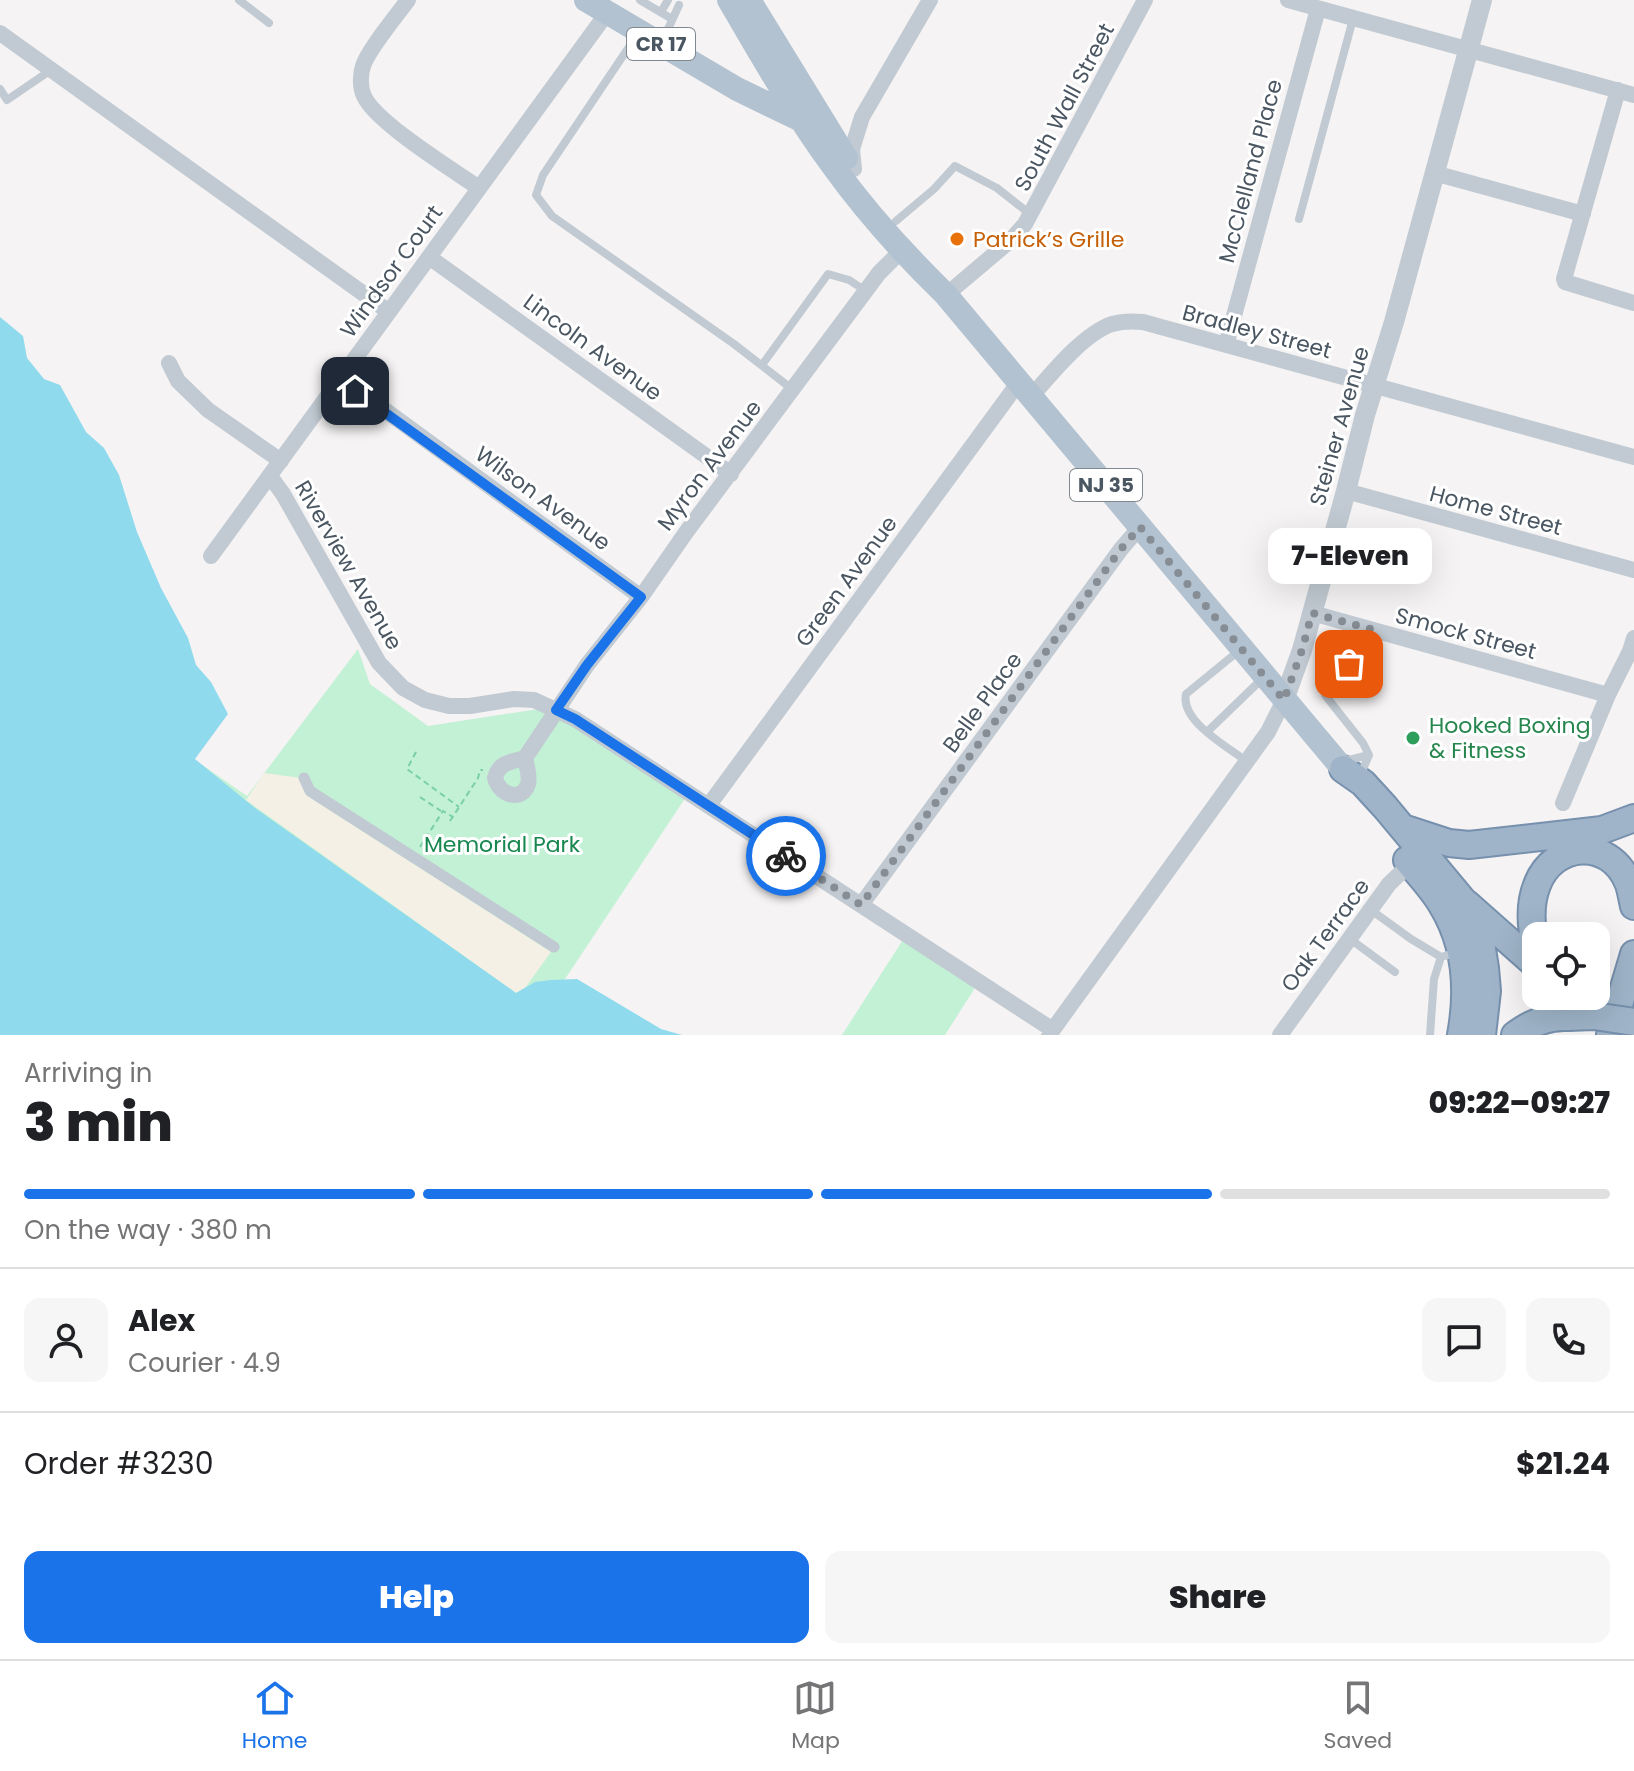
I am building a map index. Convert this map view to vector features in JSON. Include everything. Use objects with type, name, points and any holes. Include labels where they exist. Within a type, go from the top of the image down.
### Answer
[{"type":"highway","name":"NJ 35","points":[[1347,770],[1403,827],[1465,903],[1482,949],[1485,968],[1487,991],[1482,1035]]},
{"type":"highway","name":"NJ 35","points":[[1347,770],[1373,817],[1440,901],[1455,932],[1451,954],[1466,993],[1461,1035]]},
{"type":"highway","points":[[1403,827],[1449,843],[1469,845],[1602,830],[1634,818]]},
{"type":"highway","points":[[1532,922],[1537,883],[1545,870],[1564,853],[1596,851],[1615,862],[1628,882],[1634,906]]},
{"type":"highway","points":[[1465,903],[1522,953]]},
{"type":"highway","points":[[1610,1035],[1634,954]]},
{"type":"highway","points":[[1610,1007],[1634,1009]]},
{"type":"highway","points":[[1515,1035],[1529,1025],[1568,1010]]},
{"type":"highway","points":[[1587,1010],[1594,1016],[1634,1022]]},
{"type":"main road","name":"CR 17","points":[[586,0],[611,8],[639,31],[737,89],[844,168]]},
{"type":"main road","points":[[729,0],[814,123]]},
{"type":"main road","points":[[749,0],[814,123]]},
{"type":"main road","name":"CR 17","points":[[737,89],[814,123],[844,168]]},
{"type":"main road","name":"NJ 35","points":[[844,168],[896,221],[946,295]]},
{"type":"main road","name":"NJ 35","points":[[844,168],[901,251],[946,295],[1284,700],[1347,770]]},
{"type":"street","points":[[408,0],[365,61],[361,73],[364,97],[387,123],[479,188]]},
{"type":"street","points":[[844,168],[862,117],[930,0]]},
{"type":"street","name":"South Wall Street","points":[[946,295],[1011,240],[1031,215],[1145,0]]},
{"type":"street","points":[[1288,0],[1626,93],[1564,274],[1565,282],[1634,303]]},
{"type":"street","name":"Steiner Avenue","points":[[1051,1032],[1268,732],[1284,700],[1302,650],[1482,0]]},
{"type":"street","name":"Windsor Court","points":[[211,556],[611,8]]},
{"type":"street","name":"McClelland Place","points":[[1226,345],[1318,9]]},
{"type":"street","points":[[0,33],[389,312]]},
{"type":"street","points":[[814,123],[843,128],[862,117]]},
{"type":"street","points":[[1434,173],[1583,214]]},
{"type":"street","name":"Myron Avenue","points":[[525,758],[587,665],[641,597],[879,273],[901,251]]},
{"type":"street","name":"Lincoln Avenue","points":[[429,257],[731,474]]},
{"type":"street","name":"Bradley Street","points":[[1025,389],[1098,331],[1115,323],[1143,322],[1634,457]]},
{"type":"street","points":[[169,363],[178,381],[208,410],[281,461]]},
{"type":"street","name":"Wilson Avenue","points":[[341,378],[641,597]]},
{"type":"street","name":"Green Avenue","points":[[709,805],[1025,389]]},
{"type":"street","name":"Riverview Avenue","points":[[270,476],[379,663],[403,688],[425,700],[449,706],[514,699],[534,700],[575,719],[1051,1032]]},
{"type":"street","name":"Home Street","points":[[1346,491],[1634,570]]},
{"type":"street","name":"Belle Place","points":[[861,905],[1140,527]]},
{"type":"street","name":"Smock Street","points":[[1312,613],[1608,695]]},
{"type":"street","points":[[1563,803],[1634,638]]},
{"type":"street","points":[[525,758],[529,781],[522,793],[514,795],[500,790],[495,778],[497,772],[506,763],[525,758]]},
{"type":"street","points":[[304,778],[310,791],[554,947]]},
{"type":"street","name":"Oak Terrace","points":[[1280,1035],[1389,884],[1410,864]]},
{"type":"lane","points":[[239,0],[269,23]]},
{"type":"lane","points":[[661,12],[668,0]]},
{"type":"lane","points":[[647,2],[672,19]]},
{"type":"lane","points":[[661,44],[679,5]]},
{"type":"lane","points":[[1299,219],[1353,19]]},
{"type":"lane","points":[[639,31],[543,175],[536,195],[552,216],[792,389]]},
{"type":"lane","points":[[0,89],[7,100],[51,70]]},
{"type":"lane","points":[[896,221],[934,189],[955,166],[997,188],[1031,215]]},
{"type":"lane","points":[[762,365],[828,274],[849,280],[866,291]]},
{"type":"lane","points":[[1369,755],[1325,695],[1325,688],[1330,678],[1367,650],[1374,630]]},
{"type":"lane","points":[[1242,649],[1186,694],[1184,699],[1186,708],[1199,726],[1246,761]]},
{"type":"lane","points":[[1207,732],[1265,677]]},
{"type":"lane","points":[[1347,770],[1369,755]]},
{"type":"lane","points":[[1347,770],[1369,755]]},
{"type":"lane","points":[[1371,910],[1411,939],[1451,954],[1434,979],[1430,1035]]},
{"type":"lane","points":[[1350,939],[1395,972]]},
{"type":"path","points":[[416,752],[407,769],[459,807]]},
{"type":"path","points":[[420,797],[452,819],[480,770],[497,772]]},
{"type":"path","points":[[413,858],[442,812]]},
{"type":"green space","name":"Memorial Park","points":[[358,649],[370,684],[428,726],[551,707],[688,794],[561,985],[513,1005],[247,823],[198,762],[247,796]]},
{"type":"green space","points":[[906,935],[978,983],[945,1035],[842,1035]]},
{"type":"sand","points":[[264,773],[301,778],[306,795],[551,952],[525,988],[516,993],[246,800]]},
{"type":"water","points":[[0,317],[23,336],[27,358],[44,379],[60,385],[86,432],[104,448],[119,475],[137,532],[161,588],[188,638],[196,665],[211,682],[228,714],[195,759],[255,808],[516,993],[535,982],[577,979],[661,1029],[682,1035],[0,1035]]},
{"type":"way so far","points":[[786,856],[861,905],[1140,527],[1284,700],[1312,613],[1374,630],[1367,650],[1349,664]]},
{"type":"place","name":"Patrick’s Grille","points":[[957,239]]},
{"type":"place","name":"7-Eleven","points":[[1349,664]]},
{"type":"place","name":"Hooked Boxing & Fitness","points":[[1413,738]]},
{"type":"route","points":[[355,391],[641,597],[556,710],[575,719],[786,856]]}]
